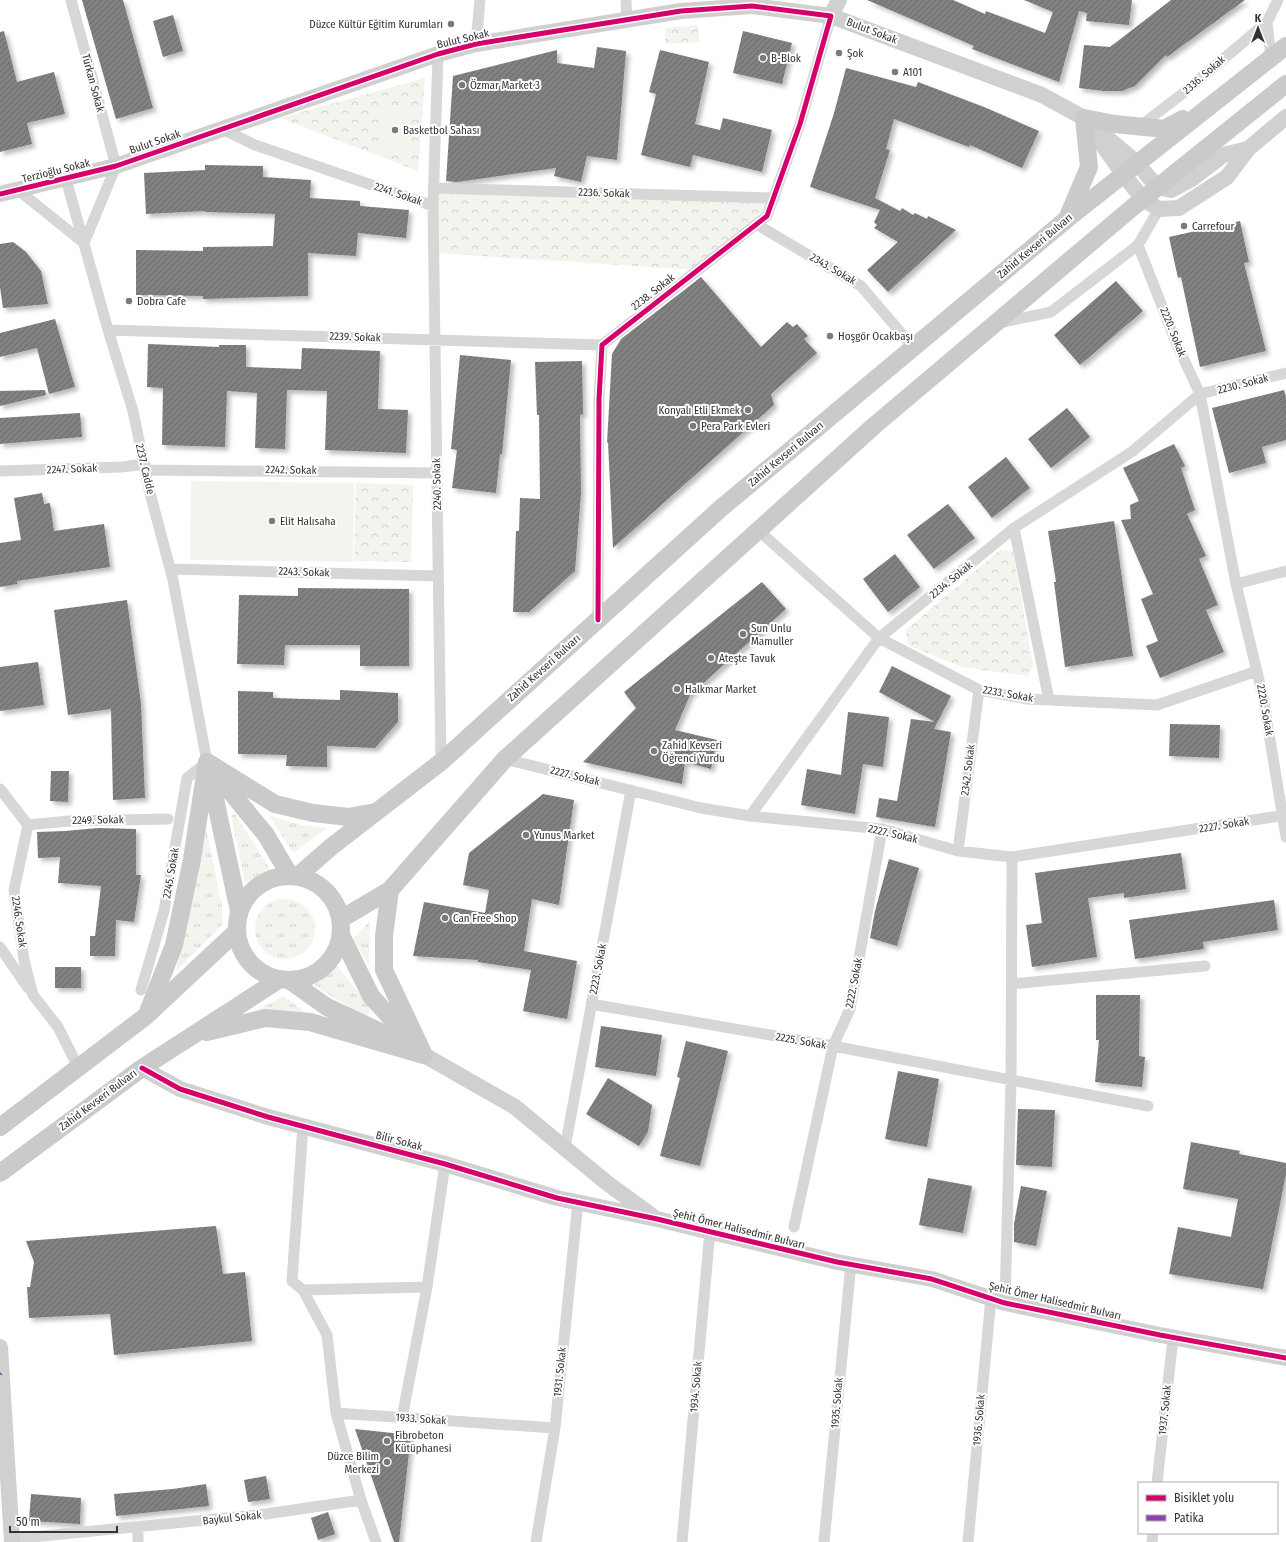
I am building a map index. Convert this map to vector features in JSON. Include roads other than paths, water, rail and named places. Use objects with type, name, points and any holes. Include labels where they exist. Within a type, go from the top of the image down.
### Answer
[{"type":"main road","name":"Zahid Kevseri Bulvarı","points":[[294,875],[441,762],[720,509],[1067,219],[1286,46]]},
{"type":"main road","points":[[284,980],[304,978],[318,972],[329,962],[337,949],[341,927],[390,890],[505,759],[875,425],[1157,187],[1286,84]]},
{"type":"main road","points":[[1067,219],[1089,168],[1084,118],[1164,129],[1209,108]]},
{"type":"main road","points":[[207,762],[275,804],[313,813],[348,817],[378,811]]},
{"type":"main road","points":[[207,762],[266,835],[294,875]]},
{"type":"main road","points":[[207,762],[239,911],[236,932],[242,951],[252,964],[264,974],[284,980],[327,1006],[424,1055]]},
{"type":"main road","points":[[146,1016],[174,945],[192,858],[207,762]]},
{"type":"main road","points":[[239,911],[252,891],[265,882],[278,876],[294,875],[313,882],[326,891],[336,904],[341,927],[371,996],[424,1055]]},
{"type":"main road","points":[[390,890],[384,936],[384,970],[424,1055]]},
{"type":"main road","points":[[0,1127],[78,1066],[146,1016],[236,932]]},
{"type":"main road","name":"Zahid Kevseri Bulvarı","points":[[0,1173],[142,1068],[188,1038],[284,980]]},
{"type":"main road","points":[[188,1038],[265,1018],[310,1022],[424,1055]]},
{"type":"street","name":"Türkan Sokak","points":[[71,0],[116,166]]},
{"type":"street","points":[[476,44],[480,0]]},
{"type":"street","points":[[626,0],[627,21]]},
{"type":"street","points":[[831,16],[839,0]]},
{"type":"street","name":"2336. Sokak","points":[[1139,126],[1182,94],[1267,22],[1278,0]]},
{"type":"street","name":"Bulut Sokak","points":[[116,166],[438,54],[476,44],[627,21],[681,11],[752,6],[831,16],[1042,95],[1084,118]]},
{"type":"street","name":"2238. Sokak","points":[[602,345],[768,216],[800,124],[831,16]]},
{"type":"street","points":[[1267,22],[1271,58]]},
{"type":"street","name":"2241. Sokak","points":[[222,129],[255,145],[433,206],[438,54]]},
{"type":"street","points":[[1130,169],[1143,199],[1159,209],[1179,208],[1227,178],[1248,149],[1286,117]]},
{"type":"street","points":[[1084,118],[1130,169],[1157,187],[1171,190],[1190,180],[1223,155],[1248,149]]},
{"type":"street","name":"Terzioğlu Sokak","points":[[0,194],[116,166]]},
{"type":"street","points":[[18,190],[84,243],[116,166]]},
{"type":"street","name":"2237. Cadde","points":[[66,179],[108,330],[133,411],[170,569],[207,762]]},
{"type":"street","name":"2236. Sokak","points":[[434,188],[774,198]]},
{"type":"street","name":"2240. Sokak","points":[[433,206],[441,762]]},
{"type":"street","points":[[994,324],[1051,312],[1138,245],[1159,209]]},
{"type":"street","name":"2343. Sokak","points":[[756,224],[861,286],[914,347]]},
{"type":"street","name":"2220. Sokak","points":[[1138,245],[1178,347],[1200,394],[1236,584],[1263,697],[1284,815],[1286,837]]},
{"type":"street","name":"2239. Sokak","points":[[108,330],[602,345]]},
{"type":"street","points":[[598,620],[599,399],[602,345]]},
{"type":"street","name":"2230. Sokak","points":[[1200,394],[1286,373]]},
{"type":"street","name":"2234. Sokak","points":[[750,816],[879,638],[1014,528],[1133,451],[1200,394]]},
{"type":"street","name":"2247. Sokak","points":[[0,471],[145,467]]},
{"type":"street","name":"2242. Sokak","points":[[145,467],[437,472]]},
{"type":"street","points":[[1014,528],[1049,700]]},
{"type":"street","name":"2233. Sokak","points":[[758,530],[879,638],[979,690],[1027,699],[1157,705],[1257,671]]},
{"type":"street","name":"2243. Sokak","points":[[170,569],[438,576]]},
{"type":"street","points":[[1236,584],[1286,571]]},
{"type":"street","name":"2342. Sokak","points":[[958,851],[979,690]]},
{"type":"street","name":"2227. Sokak","points":[[505,759],[701,808],[750,816],[882,829],[958,851],[1012,857],[1284,815]]},
{"type":"street","name":"2245. Sokak","points":[[142,990],[164,911],[187,778],[207,762]]},
{"type":"street","points":[[0,789],[28,825]]},
{"type":"street","name":"2223. Sokak","points":[[565,1148],[631,790]]},
{"type":"street","name":"2249. Sokak","points":[[28,825],[69,821],[168,819]]},
{"type":"street","name":"2246. Sokak","points":[[28,825],[14,890],[24,960],[33,995]]},
{"type":"street","name":"2222. Sokak","points":[[794,1227],[833,1046],[850,1009],[882,829]]},
{"type":"street","name":"1936. Sokak","points":[[968,1542],[998,1300],[1011,1081],[1012,857]]},
{"type":"street","name":"2246. Sokak","points":[[0,947],[33,995],[58,1027],[78,1066]]},
{"type":"street","points":[[1011,984],[1205,966]]},
{"type":"street","name":"2225. Sokak","points":[[591,1004],[833,1046],[1148,1106]]},
{"type":"street","name":"Şehit Ömer Halisedmir Bulvarı","points":[[424,1055],[515,1107],[607,1183],[657,1219],[851,1264],[932,1280],[998,1300],[1173,1338],[1286,1358]]},
{"type":"street","name":"Bilir Sokak","points":[[142,1068],[180,1089],[303,1126],[445,1164],[558,1198],[657,1219]]},
{"type":"street","points":[[303,1126],[292,1281],[303,1290],[327,1335],[336,1413],[361,1500],[376,1542]]},
{"type":"street","points":[[402,1418],[427,1287],[445,1164]]},
{"type":"street","name":"1931. Sokak","points":[[536,1542],[555,1428],[578,1202]]},
{"type":"street","name":"1934. Sokak","points":[[682,1542],[710,1231]]},
{"type":"street","name":"1935. Sokak","points":[[824,1542],[851,1264]]},
{"type":"street","points":[[303,1290],[427,1287]]},
{"type":"street","name":"1937. Sokak","points":[[1157,1482],[1173,1338]]},
{"type":"street","points":[[0,1347],[0,1374],[12,1541]]},
{"type":"street","name":"1933. Sokak","points":[[336,1413],[555,1428]]},
{"type":"street","name":"Baykul Sokak","points":[[12,1541],[266,1514],[361,1500]]},
{"type":"street","points":[[138,1528],[138,1542]]},
{"type":"place","name":"Düzce Kültür Eğitim Kurumları","points":[[451,24]]},
{"type":"place","name":"Şok","points":[[839,53]]},
{"type":"place","name":"B-Blok","points":[[763,58]]},
{"type":"place","name":"A101","points":[[895,72]]},
{"type":"place","name":"Özmar Market 3","points":[[462,85]]},
{"type":"place","name":"Basketbol Sahası","points":[[395,130]]},
{"type":"place","name":"Carrefour","points":[[1184,226]]},
{"type":"place","name":"Dobra Cafe","points":[[129,301]]},
{"type":"place","name":"Hoşgör Ocakbaşı","points":[[830,336]]},
{"type":"place","name":"Konyalı Etli Ekmek","points":[[748,410]]},
{"type":"place","name":"Pera Park Evleri","points":[[693,426]]},
{"type":"place","name":"Elit Halısaha","points":[[272,521]]},
{"type":"place","name":"Sun Unlu Mamuller","points":[[743,634]]},
{"type":"place","name":"Ateşte Tavuk","points":[[711,658]]},
{"type":"place","name":"Halkmar Market","points":[[677,689]]},
{"type":"place","name":"Zahid Kevseri Öğrenci Yurdu","points":[[654,751]]},
{"type":"place","name":"Yunus Market","points":[[526,835]]},
{"type":"place","name":"Can Free Shop","points":[[445,918]]},
{"type":"place","name":"Fibrobeton Kütüphanesi","points":[[387,1441]]},
{"type":"place","name":"Düzce Bilim Merkezi","points":[[387,1462]]}]
